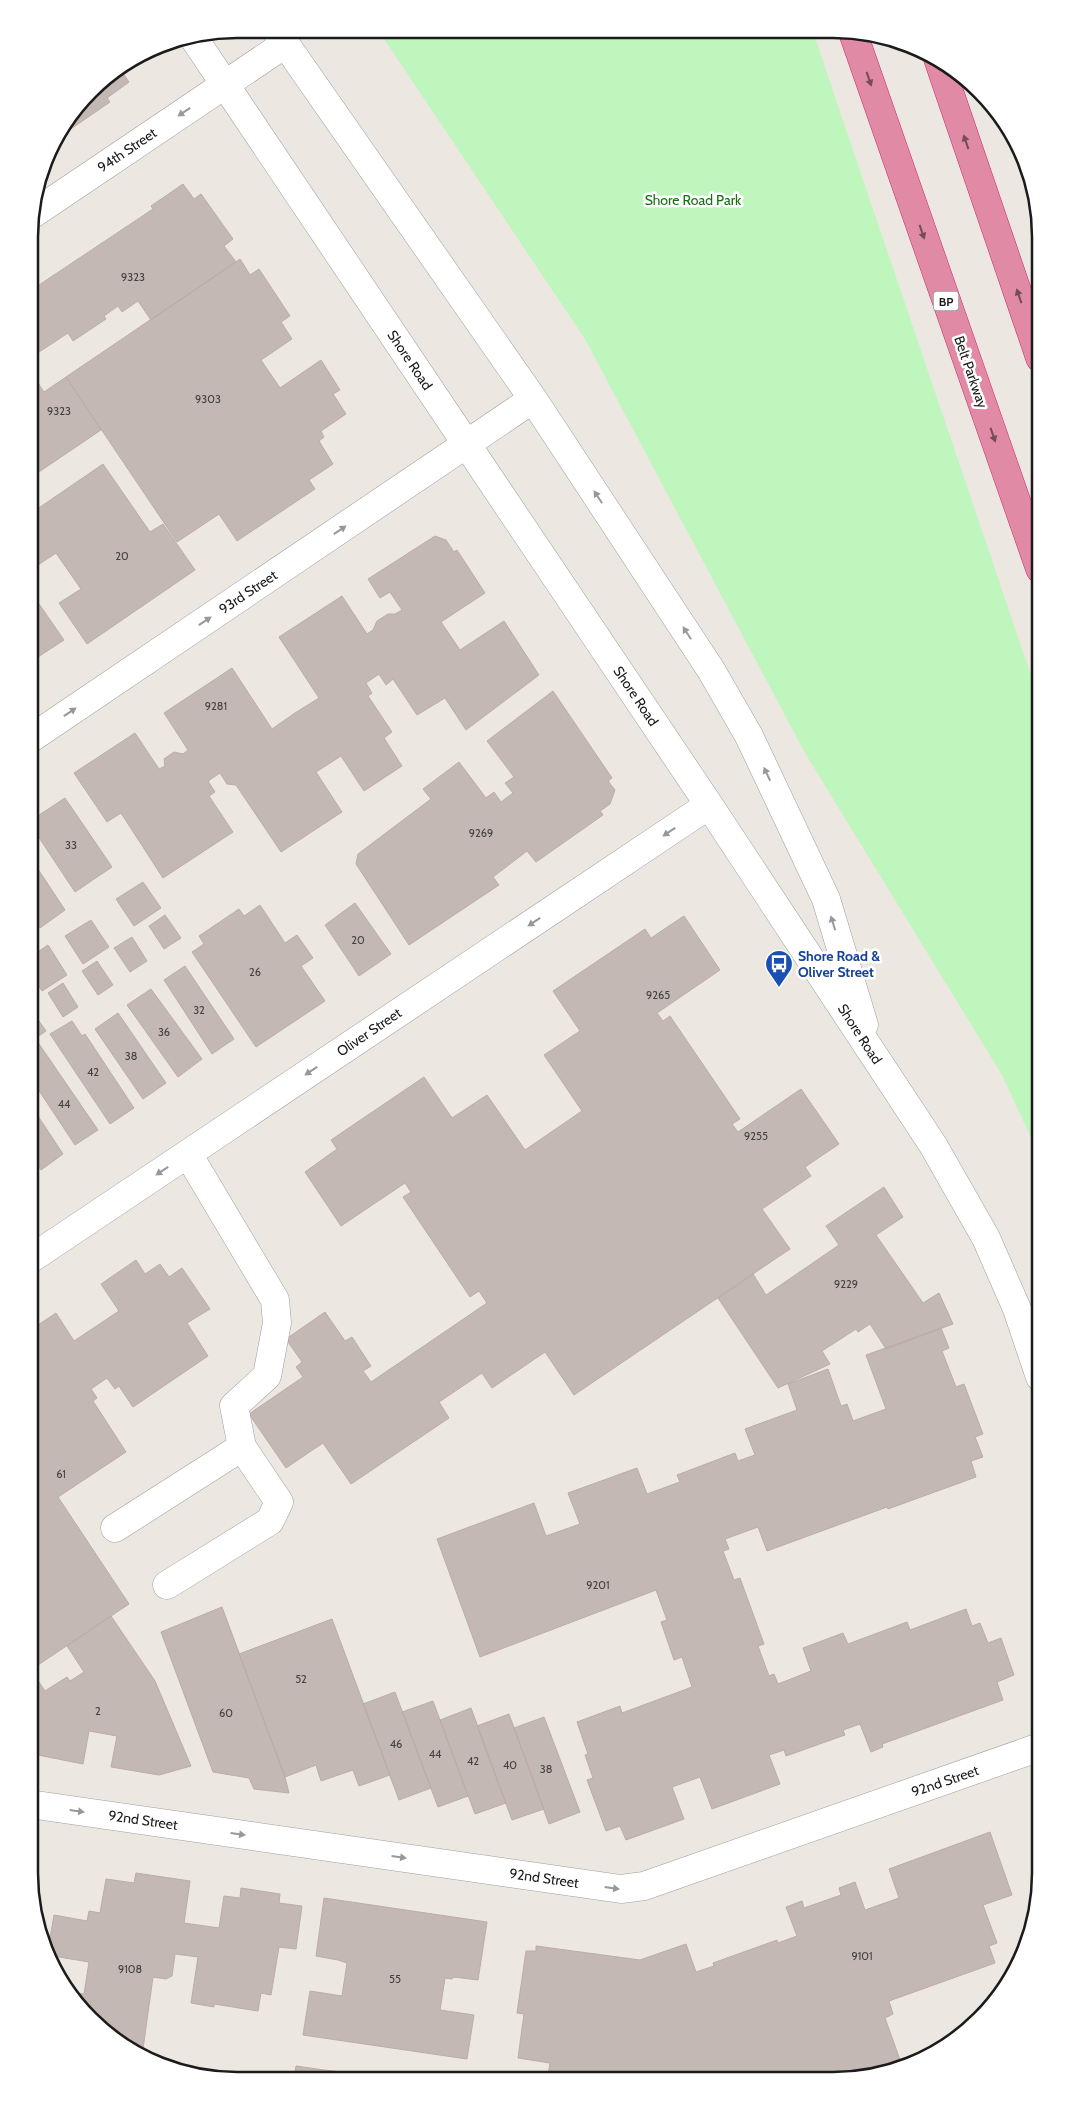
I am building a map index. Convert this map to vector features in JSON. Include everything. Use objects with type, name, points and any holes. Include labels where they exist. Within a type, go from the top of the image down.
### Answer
[{"type":"highway","name":"Belt Parkway","points":[[855,39],[1032,546]]},
{"type":"highway","points":[[942,70],[1032,335]]},
{"type":"street","name":"94th Street","points":[[39,210],[224,85],[278,38]]},
{"type":"street","points":[[281,38],[533,400],[711,670],[749,736],[826,899],[872,1053]]},
{"type":"street","name":"Shore Road","points":[[196,41],[710,805],[933,1145],[986,1238],[1017,1309],[1032,1353]]},
{"type":"street","name":"93rd Street","points":[[38,734],[533,400]]},
{"type":"street","name":"Oliver Street","points":[[38,1254],[710,805]]},
{"type":"street","points":[[167,1585],[270,1521],[279,1502],[242,1447],[234,1406],[267,1376],[277,1323],[275,1300],[188,1154]]},
{"type":"street","points":[[115,1528],[242,1447]]},
{"type":"street","name":"92nd Street","points":[[38,1805],[621,1889],[644,1886],[1032,1750]]},
{"type":"green space","name":"Shore Road Park","points":[[383,38],[815,38],[1032,678],[1032,1140],[1002,1075],[805,753],[585,339]]},
{"type":"building","points":[[123,73],[129,82],[107,98],[110,102],[68,131],[87,105],[105,87]]},
{"type":"building","points":[[183,184],[194,199],[201,194],[233,239],[224,246],[236,262],[151,320],[138,301],[122,312],[118,306],[104,316],[106,319],[73,341],[68,333],[38,353],[38,286],[153,209],[151,206]]},
{"type":"building","points":[[240,259],[250,275],[259,269],[290,316],[281,322],[292,339],[261,360],[280,388],[321,360],[340,390],[333,394],[346,414],[321,431],[324,437],[319,441],[333,464],[309,480],[315,489],[237,541],[219,514],[177,542],[66,377]]},
{"type":"building","points":[[66,377],[101,430],[38,473],[38,383],[44,392]]},
{"type":"building","points":[[103,464],[150,532],[163,524],[195,570],[87,644],[59,603],[81,589],[56,553],[38,565],[38,509]]},
{"type":"building","points":[[435,536],[446,540],[454,552],[457,550],[485,593],[441,622],[460,650],[504,621],[539,675],[466,730],[445,698],[417,715],[393,679],[386,685],[379,674],[366,683],[372,693],[368,696],[392,732],[384,738],[402,766],[364,791],[341,756],[316,772],[342,812],[281,852],[236,785],[227,784],[220,773],[208,781],[215,792],[209,796],[233,832],[163,878],[121,813],[107,822],[74,773],[135,733],[159,769],[165,766],[164,759],[174,752],[183,754],[188,750],[164,713],[232,668],[272,729],[319,698],[279,637],[342,596],[367,634],[373,630],[377,621],[388,614],[395,614],[402,610],[390,592],[380,598],[368,579]]},
{"type":"building","points":[[38,603],[64,640],[38,657]]},
{"type":"building","points":[[553,691],[612,778],[608,781],[615,790],[610,804],[600,811],[603,815],[536,862],[527,851],[493,877],[499,885],[409,945],[356,864],[358,854],[431,799],[423,789],[459,762],[486,798],[494,792],[501,802],[513,793],[505,783],[514,777],[487,741]]},
{"type":"building","points":[[65,798],[112,867],[75,892],[38,836],[38,816]]},
{"type":"building","points":[[38,869],[65,910],[40,928],[38,925]]},
{"type":"building","points":[[143,882],[161,908],[134,926],[116,899]]},
{"type":"building","points":[[355,903],[391,954],[359,976],[325,925]]},
{"type":"building","points":[[260,905],[285,943],[297,935],[313,958],[301,966],[325,1001],[256,1047],[192,952],[204,944],[199,936],[239,909],[244,916]]},
{"type":"building","points":[[165,915],[181,938],[164,949],[149,926]]},
{"type":"building","points":[[684,916],[720,970],[657,1013],[663,1021],[670,1016],[740,1119],[732,1124],[738,1132],[801,1089],[839,1144],[805,1167],[811,1176],[762,1209],[790,1249],[574,1395],[545,1352],[492,1388],[482,1373],[439,1402],[449,1418],[351,1484],[323,1443],[286,1468],[249,1414],[303,1377],[296,1367],[302,1362],[286,1339],[325,1312],[345,1341],[352,1337],[371,1366],[363,1371],[371,1382],[487,1303],[479,1291],[470,1297],[403,1197],[411,1192],[405,1183],[341,1226],[305,1172],[337,1149],[331,1140],[424,1077],[452,1118],[487,1095],[525,1150],[582,1111],[544,1055],[580,1031],[553,991],[645,929],[651,938]]},
{"type":"building","points":[[91,920],[109,947],[83,964],[65,936]]},
{"type":"building","points":[[132,937],[147,961],[130,972],[114,948]]},
{"type":"building","points":[[48,945],[67,975],[42,991],[38,985],[38,952]]},
{"type":"building","points":[[97,961],[113,985],[98,995],[82,971]]},
{"type":"building","points":[[185,966],[234,1039],[212,1054],[164,980]]},
{"type":"building","points":[[63,983],[78,1007],[63,1017],[48,993]]},
{"type":"building","points":[[151,989],[202,1059],[178,1077],[127,1005]]},
{"type":"building","points":[[118,1013],[166,1083],[143,1099],[95,1029]]},
{"type":"building","points":[[38,1020],[46,1031],[38,1036]]},
{"type":"building","points":[[72,1021],[82,1036],[85,1034],[134,1108],[110,1124],[50,1034]]},
{"type":"building","points":[[38,1042],[98,1130],[75,1145],[38,1089]]},
{"type":"building","points":[[38,1116],[63,1154],[41,1170],[38,1165]]},
{"type":"building","points":[[884,1187],[903,1217],[876,1235],[923,1303],[939,1293],[953,1324],[886,1349],[870,1324],[858,1332],[856,1329],[822,1351],[830,1364],[778,1388],[718,1298],[753,1274],[766,1295],[839,1245],[826,1226]]},
{"type":"building","points":[[136,1260],[145,1274],[160,1264],[169,1277],[182,1268],[210,1309],[187,1323],[208,1356],[133,1407],[119,1386],[115,1389],[107,1378],[91,1389],[97,1398],[93,1401],[126,1452],[58,1497],[129,1604],[38,1665],[38,1325],[56,1313],[74,1341],[119,1311],[101,1284]]},
{"type":"building","points":[[941,1328],[949,1348],[942,1351],[956,1387],[964,1384],[983,1434],[975,1437],[983,1457],[971,1461],[976,1477],[767,1551],[758,1527],[725,1539],[729,1549],[723,1551],[734,1580],[740,1578],[764,1644],[758,1646],[769,1676],[774,1674],[778,1684],[811,1671],[803,1648],[843,1633],[848,1644],[907,1622],[910,1630],[966,1609],[972,1626],[980,1623],[988,1643],[1001,1638],[1014,1675],[997,1682],[1003,1700],[882,1744],[883,1747],[871,1752],[860,1724],[843,1730],[845,1735],[786,1756],[784,1750],[769,1755],[780,1784],[712,1809],[700,1777],[672,1787],[684,1819],[626,1840],[620,1826],[606,1831],[587,1780],[593,1778],[585,1755],[588,1754],[577,1722],[620,1706],[622,1713],[692,1687],[682,1657],[674,1660],[661,1622],[667,1620],[656,1590],[480,1657],[437,1539],[534,1503],[546,1536],[580,1524],[568,1493],[637,1468],[647,1494],[680,1482],[677,1475],[735,1453],[738,1461],[755,1455],[745,1429],[797,1410],[788,1384],[828,1369],[841,1406],[847,1404],[853,1421],[886,1409],[866,1355]]},
{"type":"building","points":[[222,1607],[285,1777],[289,1793],[254,1789],[249,1778],[213,1772],[161,1632]]},
{"type":"building","points":[[111,1616],[155,1681],[191,1766],[159,1775],[111,1767],[117,1736],[89,1731],[83,1764],[38,1755],[38,1680],[45,1691],[67,1677],[70,1681],[84,1672],[67,1646]]},
{"type":"building","points":[[332,1619],[390,1775],[359,1786],[353,1770],[321,1781],[316,1765],[285,1777],[239,1654]]},
{"type":"building","points":[[395,1692],[431,1788],[399,1800],[363,1704]]},
{"type":"building","points":[[433,1701],[468,1796],[438,1807],[402,1712]]},
{"type":"building","points":[[471,1708],[506,1803],[475,1814],[440,1720]]},
{"type":"building","points":[[509,1714],[544,1809],[512,1820],[477,1726]]},
{"type":"building","points":[[544,1717],[580,1812],[549,1824],[514,1728]]},
{"type":"building","points":[[990,1832],[1012,1895],[983,1905],[997,1943],[989,1946],[995,1963],[889,2001],[893,2014],[885,2018],[900,2061],[871,2069],[846,2072],[548,2072],[550,2063],[518,2058],[524,2014],[517,2013],[526,1951],[536,1951],[536,1946],[640,1960],[686,1944],[696,1972],[714,1966],[713,1963],[777,1940],[778,1943],[797,1936],[786,1907],[802,1901],[804,1908],[841,1895],[839,1888],[855,1882],[865,1910],[899,1898],[889,1869]]},
{"type":"building","points":[[136,1873],[190,1881],[184,1923],[219,1928],[224,1896],[240,1898],[241,1888],[280,1894],[279,1903],[302,1906],[296,1949],[279,1947],[271,1995],[261,1993],[258,2011],[214,2004],[214,2007],[191,2003],[198,1957],[175,1954],[172,1976],[166,1979],[153,1977],[143,2049],[115,2031],[87,2005],[78,1993],[84,1994],[89,1962],[56,1956],[49,1941],[54,1915],[87,1921],[89,1911],[100,1913],[106,1879],[134,1883]]},
{"type":"building","points":[[324,1898],[487,1922],[478,1980],[454,1977],[452,1979],[445,1978],[440,2010],[474,2015],[467,2059],[303,2035],[310,1991],[342,1996],[347,1963],[316,1956]]},
{"type":"building","points":[[296,2066],[324,2070],[324,2072],[295,2072]]},
{"type":"building","points":[[324,2070],[342,2072],[324,2072]]},
{"type":"place","name":"Shore Road & Oliver Street","points":[[779,988]]}]
